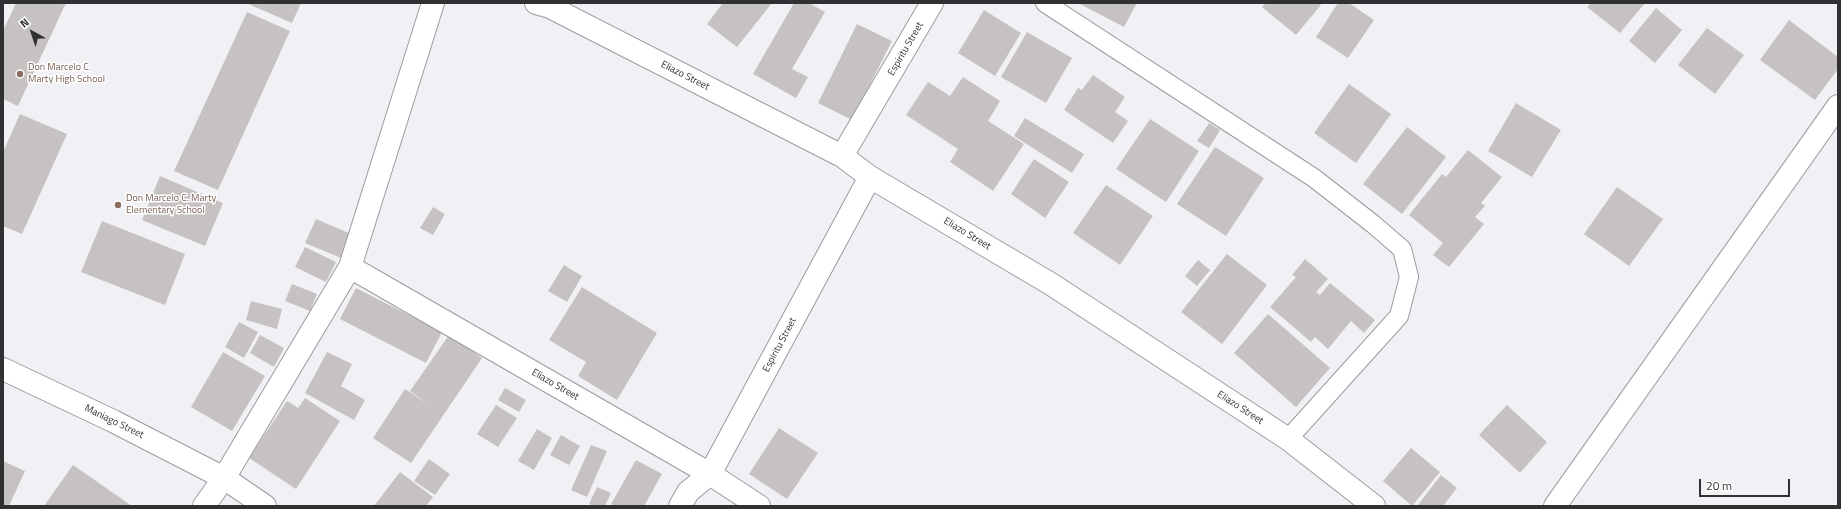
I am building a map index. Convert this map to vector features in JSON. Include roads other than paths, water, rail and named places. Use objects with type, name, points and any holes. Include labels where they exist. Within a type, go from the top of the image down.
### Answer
[{"type":"street","points":[[204,506],[224,478],[350,267],[433,3]]},
{"type":"street","name":"Eliazo Street","points":[[536,3],[557,11],[842,156],[870,177],[1051,284],[1288,440],[1374,506]]},
{"type":"street","name":"Espiritu Street","points":[[842,156],[932,3]]},
{"type":"street","points":[[1555,506],[1838,106]]},
{"type":"street","name":"Espiritu Street","points":[[680,506],[688,492],[710,474],[870,177]]},
{"type":"street","name":"Eliazo Street","points":[[350,267],[710,474],[759,506]]},
{"type":"street","name":"Maniago Street","points":[[3,369],[113,421],[224,478],[265,506]]},
{"type":"lane","points":[[1045,3],[1314,178],[1373,224],[1402,249],[1409,277],[1400,316],[1288,440]]},
{"type":"place","name":"Don Marcelo C. Marty High School","points":[[20,74]]},
{"type":"place","name":"Don Marcelo C. Marty Elementary School","points":[[118,205]]}]
